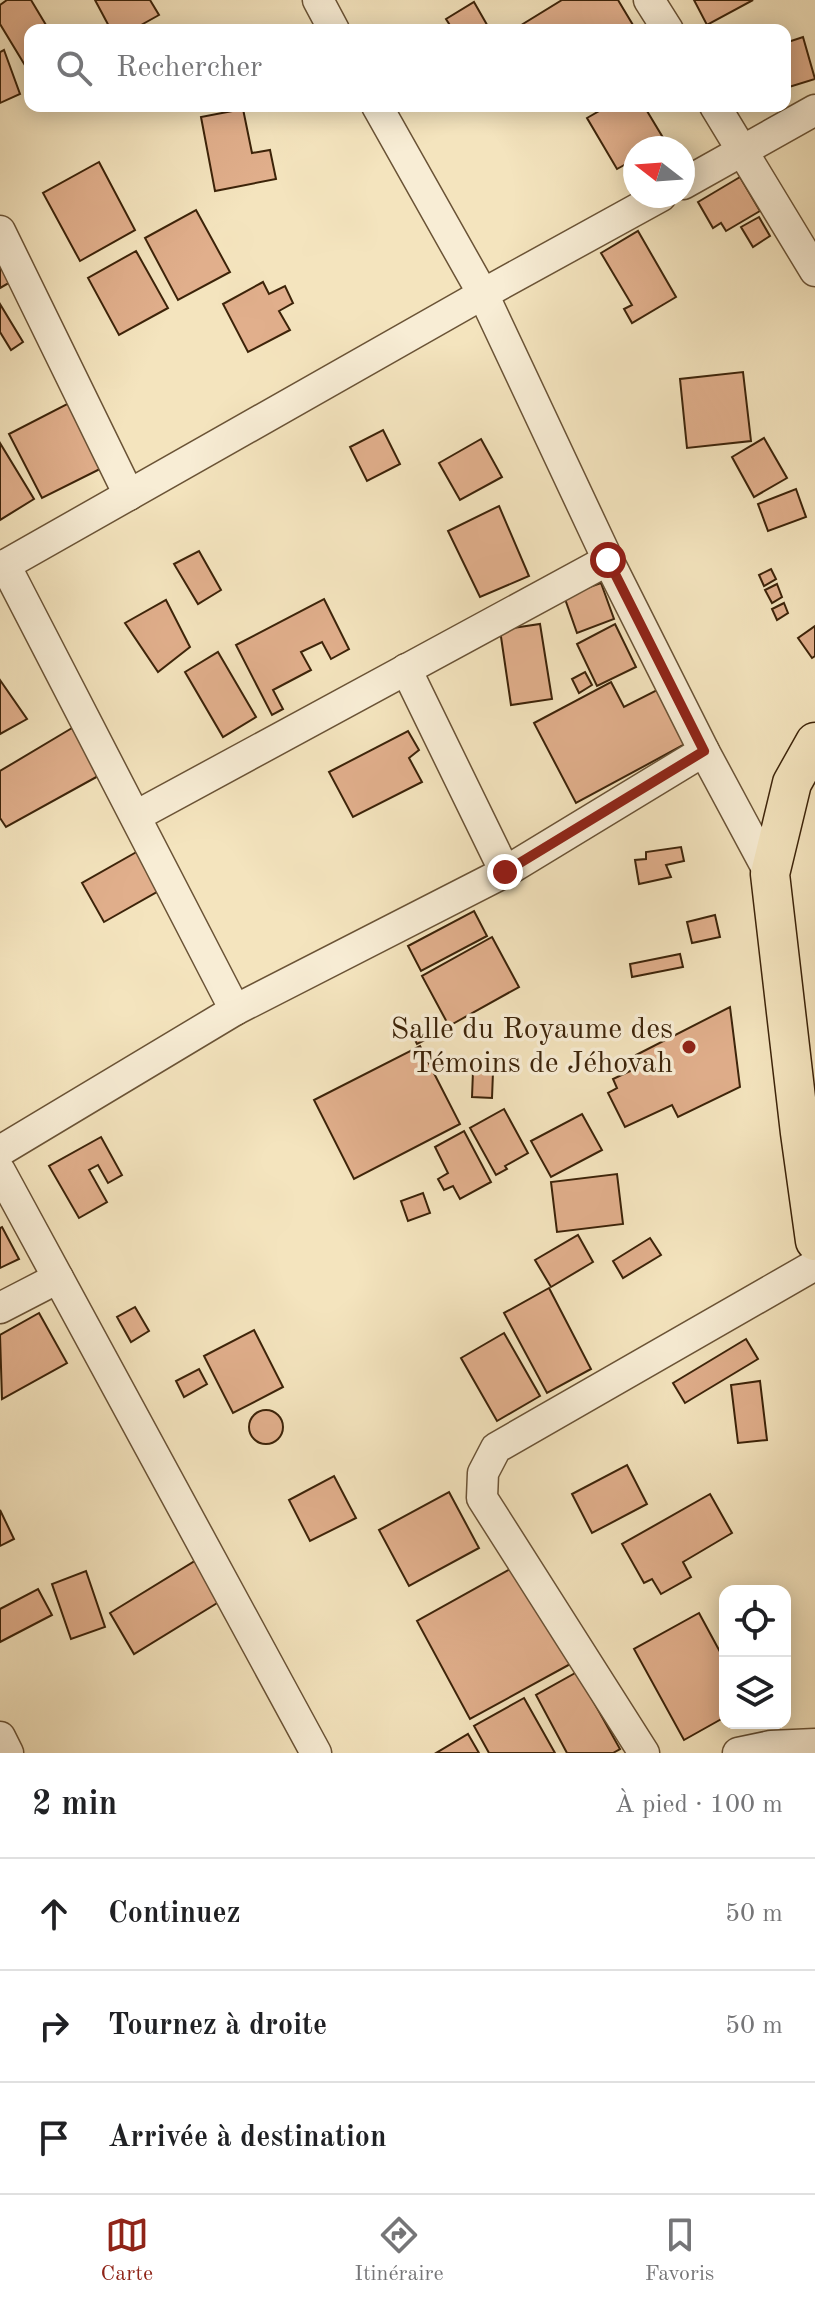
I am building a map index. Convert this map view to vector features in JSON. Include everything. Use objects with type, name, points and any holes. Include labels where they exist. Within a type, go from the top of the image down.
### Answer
[{"type":"main road","points":[[815,742],[792,783],[770,874],[807,1132],[815,1241]]},
{"type":"street","points":[[318,0],[331,24]]},
{"type":"street","points":[[649,0],[664,24]]},
{"type":"street","points":[[695,177],[815,110]]},
{"type":"street","points":[[380,112],[483,294],[608,560],[770,874]]},
{"type":"street","points":[[719,112],[815,271]]},
{"type":"street","points":[[235,1010],[3,566],[639,208]]},
{"type":"street","points":[[0,231],[129,495]]},
{"type":"street","points":[[136,816],[608,560]]},
{"type":"street","points":[[406,669],[505,872]]},
{"type":"street","points":[[0,1151],[235,1010],[505,872],[704,751]]},
{"type":"street","points":[[0,1171],[316,1753]]},
{"type":"street","points":[[644,1753],[482,1498],[483,1473],[496,1448],[815,1265]]},
{"type":"street","points":[[0,1308],[58,1278]]},
{"type":"street","points":[[0,1737],[8,1753]]},
{"type":"street","points":[[738,1753],[771,1746],[815,1744]]},
{"type":"building","points":[[7,0],[31,0],[45,24],[24,24],[24,64],[0,24],[0,5]]},
{"type":"building","points":[[95,0],[150,0],[159,15],[143,24],[108,24]]},
{"type":"building","points":[[562,0],[618,0],[632,24],[523,24]]},
{"type":"building","points":[[694,0],[753,0],[709,24]]},
{"type":"building","points":[[474,2],[487,24],[449,24],[446,19]]},
{"type":"building","points":[[803,37],[815,79],[791,86],[791,41]]},
{"type":"building","points":[[4,50],[20,94],[0,103],[0,52]]},
{"type":"building","points":[[244,112],[252,153],[270,150],[276,179],[215,191],[201,117]]},
{"type":"building","points":[[598,112],[648,112],[662,136],[623,136],[623,166],[617,169],[587,118]]},
{"type":"building","points":[[99,162],[135,230],[80,261],[43,193]]},
{"type":"building","points":[[740,177],[760,211],[726,231],[721,223],[713,228],[698,202]]},
{"type":"building","points":[[196,210],[230,272],[178,300],[145,238]]},
{"type":"building","points":[[759,217],[770,236],[753,247],[741,227]]},
{"type":"building","points":[[638,231],[676,297],[632,323],[624,309],[632,305],[601,253]]},
{"type":"building","points":[[136,251],[168,308],[119,335],[88,278]]},
{"type":"building","points":[[0,262],[19,277],[0,288]]},
{"type":"building","points":[[263,282],[269,294],[285,286],[293,303],[279,311],[290,330],[248,352],[223,304]]},
{"type":"building","points":[[0,304],[23,342],[11,350],[0,332]]},
{"type":"building","points":[[743,372],[751,441],[687,448],[680,379]]},
{"type":"building","points":[[71,402],[104,467],[42,498],[9,434]]},
{"type":"building","points":[[383,430],[400,464],[367,481],[350,447]]},
{"type":"building","points":[[764,438],[787,478],[754,497],[732,457]]},
{"type":"building","points":[[481,439],[502,477],[460,500],[439,463]]},
{"type":"building","points":[[0,443],[34,499],[0,520]]},
{"type":"building","points":[[796,489],[806,517],[768,531],[758,504]]},
{"type":"building","points":[[499,506],[529,576],[480,597],[448,531]]},
{"type":"building","points":[[199,551],[221,590],[198,604],[174,564]]},
{"type":"building","points":[[771,569],[776,579],[764,586],[759,575]]},
{"type":"building","points":[[601,583],[614,619],[577,633],[564,596]]},
{"type":"building","points":[[777,584],[782,597],[772,603],[765,590]]},
{"type":"building","points":[[324,599],[349,649],[331,659],[322,642],[301,652],[311,670],[273,690],[283,709],[272,715],[236,645]]},
{"type":"building","points":[[166,600],[190,647],[158,672],[125,623]]},
{"type":"building","points":[[784,603],[788,613],[777,620],[772,609]]},
{"type":"building","points":[[540,624],[552,699],[511,705],[500,630]]},
{"type":"building","points":[[615,624],[636,667],[597,686],[577,644]]},
{"type":"building","points":[[815,626],[815,656],[812,658],[798,638]]},
{"type":"building","points":[[218,652],[256,717],[223,737],[185,672]]},
{"type":"building","points":[[585,672],[592,685],[579,693],[572,679]]},
{"type":"building","points":[[0,680],[27,719],[0,734]]},
{"type":"building","points":[[611,682],[624,707],[659,689],[687,743],[576,803],[534,723]]},
{"type":"building","points":[[72,728],[100,775],[6,827],[0,818],[0,771]]},
{"type":"building","points":[[408,731],[419,750],[409,758],[422,782],[353,817],[329,772]]},
{"type":"building","points":[[681,847],[684,861],[666,865],[671,877],[639,884],[635,860],[646,859],[646,852]]},
{"type":"building","points":[[140,850],[162,889],[104,922],[82,883]]},
{"type":"building","points":[[474,911],[487,936],[421,971],[408,946]]},
{"type":"building","points":[[715,915],[720,937],[692,943],[687,922]]},
{"type":"building","points":[[492,937],[519,987],[449,1026],[422,976]]},
{"type":"building","points":[[680,954],[683,967],[632,977],[630,964]]},
{"type":"building","points":[[730,1007],[740,1087],[678,1117],[672,1105],[625,1127],[608,1093],[617,1088],[613,1079],[641,1066],[636,1055]]},
{"type":"building","points":[[428,1026],[433,1036],[417,1044],[412,1034]]},
{"type":"building","points":[[420,1046],[460,1124],[354,1179],[314,1100]]},
{"type":"building","points":[[473,1071],[493,1072],[492,1098],[472,1097]]},
{"type":"building","points":[[504,1109],[528,1153],[496,1175],[470,1128]]},
{"type":"building","points":[[582,1114],[602,1150],[551,1177],[531,1141]]},
{"type":"building","points":[[464,1131],[491,1182],[460,1199],[453,1186],[444,1190],[438,1179],[448,1173],[435,1147]]},
{"type":"building","points":[[101,1137],[122,1175],[108,1183],[98,1165],[89,1170],[107,1202],[79,1218],[49,1166]]},
{"type":"building","points":[[617,1174],[623,1224],[557,1232],[551,1182]]},
{"type":"building","points":[[423,1193],[430,1213],[408,1221],[401,1201]]},
{"type":"building","points":[[0,1228],[19,1259],[0,1268]]},
{"type":"building","points":[[578,1235],[593,1262],[551,1287],[535,1260]]},
{"type":"building","points":[[650,1238],[661,1255],[623,1278],[613,1261]]},
{"type":"building","points":[[549,1288],[591,1369],[547,1393],[504,1313]]},
{"type":"building","points":[[135,1307],[149,1331],[131,1342],[117,1317]]},
{"type":"building","points":[[39,1313],[67,1363],[2,1399],[0,1335]]},
{"type":"building","points":[[254,1330],[283,1387],[233,1413],[204,1356]]},
{"type":"building","points":[[504,1333],[540,1396],[497,1421],[461,1358]]},
{"type":"building","points":[[746,1339],[758,1359],[685,1403],[673,1383]]},
{"type":"building","points":[[199,1369],[207,1384],[184,1397],[176,1381]]},
{"type":"building","points":[[760,1381],[767,1440],[738,1443],[731,1385]]},
{"type":"building","points":[[266,1410],[278,1415],[283,1427],[278,1439],[266,1444],[254,1439],[249,1427],[254,1415]]},
{"type":"building","points":[[627,1465],[647,1504],[592,1533],[572,1494]]},
{"type":"building","points":[[334,1476],[356,1518],[310,1541],[289,1500]]},
{"type":"building","points":[[449,1492],[479,1548],[409,1586],[379,1530]]},
{"type":"building","points":[[710,1494],[732,1533],[683,1562],[691,1577],[661,1594],[652,1579],[644,1583],[622,1544]]},
{"type":"building","points":[[0,1510],[14,1539],[0,1546]]},
{"type":"building","points":[[203,1556],[227,1597],[134,1654],[110,1613]]},
{"type":"building","points":[[521,1563],[574,1662],[470,1719],[417,1621]]},
{"type":"building","points":[[86,1571],[105,1627],[71,1639],[52,1584]]},
{"type":"building","points":[[38,1589],[52,1615],[0,1642],[0,1609]]},
{"type":"building","points":[[699,1613],[719,1650],[719,1720],[684,1740],[634,1649]]},
{"type":"building","points":[[577,1672],[620,1749],[613,1753],[567,1753],[536,1695]]},
{"type":"building","points":[[524,1698],[555,1753],[489,1753],[474,1726]]},
{"type":"building","points":[[468,1734],[479,1753],[436,1753]]},
{"type":"place","name":"Salle du Royaume des Témoins de Jéhovah","points":[[689,1047]]},
{"type":"route","points":[[505,872],[704,751],[608,560]]}]
